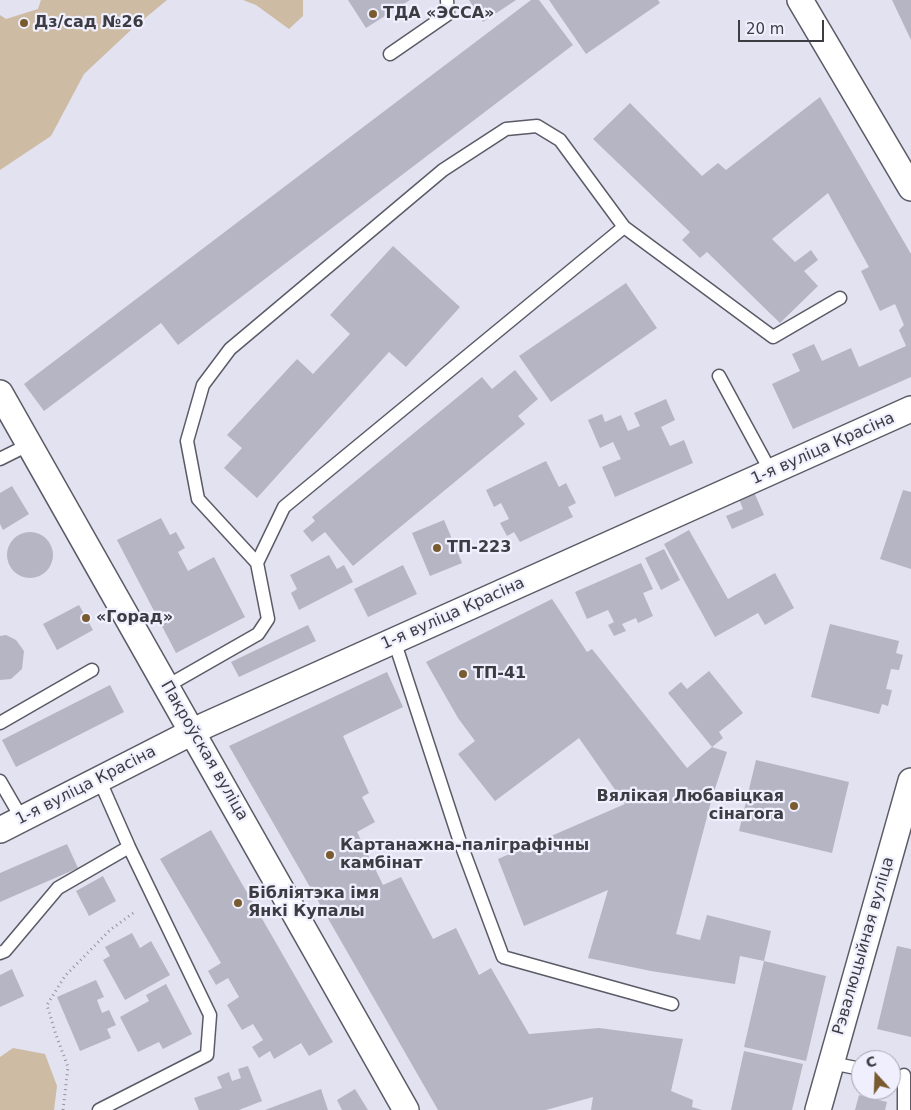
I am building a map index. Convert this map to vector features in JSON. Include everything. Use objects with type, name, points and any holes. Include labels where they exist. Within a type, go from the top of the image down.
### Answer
[{"type":"street","points":[[800,0],[911,188]]},
{"type":"street","name":"Пакроўская вуліца","points":[[0,393],[406,1110]]},
{"type":"street","name":"1-я вуліца Красіна","points":[[0,830],[193,731],[911,410]]},
{"type":"street","name":"Рэвалюцыйная вуліца","points":[[818,1110],[911,781]]},
{"type":"lane","points":[[390,54],[448,14],[448,0]]},
{"type":"lane","points":[[166,686],[258,634],[268,619],[257,562],[198,499],[187,441],[203,385],[230,349],[443,170],[506,129],[537,126],[560,140],[624,227],[773,338],[840,298]]},
{"type":"lane","points":[[257,562],[284,507],[624,227]]},
{"type":"lane","points":[[719,376],[771,472]]},
{"type":"lane","points":[[0,459],[30,444]]},
{"type":"lane","points":[[394,640],[459,839],[503,957],[672,1004]]},
{"type":"lane","points":[[0,723],[92,670]]},
{"type":"lane","points":[[99,779],[129,847],[210,1015],[207,1055],[99,1110]]},
{"type":"lane","points":[[0,781],[22,819]]},
{"type":"lane","points":[[0,953],[5,951],[58,888],[129,847]]},
{"type":"lane","points":[[831,1063],[851,1068]]},
{"type":"lane","points":[[902,1074],[904,1110]]},
{"type":"path","points":[[63,1110],[68,1067],[47,1004],[65,976],[110,930],[139,909]]},
{"type":"shaded area","points":[[41,0],[167,0],[132,29],[84,74],[51,136],[0,170],[0,15],[6,19],[38,9]]},
{"type":"shaded area","points":[[243,0],[303,0],[303,16],[289,29],[256,5]]},
{"type":"shaded area","points":[[13,1048],[45,1054],[57,1086],[54,1110],[0,1110],[0,1057]]},
{"type":"building","name":"ТДА «ЭССА»","points":[[348,0],[410,0],[366,28]]},
{"type":"building","points":[[469,0],[516,0],[483,22]]},
{"type":"building","points":[[531,0],[539,0],[573,45],[178,345],[161,323],[44,411],[24,384]]},
{"type":"building","points":[[549,0],[658,0],[660,3],[586,54]]},
{"type":"building","points":[[892,0],[911,0],[911,40]]},
{"type":"building","points":[[820,97],[911,254],[911,377],[793,429],[772,384],[800,371],[792,354],[814,344],[822,361],[851,348],[859,367],[906,346],[899,330],[904,325],[895,304],[880,311],[861,271],[869,267],[828,193],[772,239],[795,262],[811,250],[818,260],[804,271],[818,286],[780,323],[707,252],[700,258],[682,240],[690,232],[593,139],[630,103],[702,176],[718,163],[726,170]]},
{"type":"building","points":[[393,246],[460,307],[406,367],[389,352],[257,498],[224,468],[242,448],[227,435],[297,359],[313,374],[350,334],[330,315]]},
{"type":"building","points":[[626,283],[657,328],[551,402],[519,356]]},
{"type":"building","points":[[515,370],[538,399],[518,416],[525,424],[353,566],[325,532],[312,542],[303,531],[315,521],[312,517],[482,377],[492,389]]},
{"type":"building","points":[[666,399],[675,420],[661,427],[670,446],[684,440],[693,463],[615,497],[602,467],[621,459],[613,442],[600,448],[588,420],[602,414],[605,422],[621,415],[628,431],[640,426],[634,413]]},
{"type":"building","points":[[546,461],[559,487],[566,483],[576,503],[568,507],[573,517],[520,542],[514,532],[507,536],[500,523],[509,519],[501,503],[494,507],[486,490]]},
{"type":"building","points":[[12,486],[29,514],[3,530],[0,524],[0,493]]},
{"type":"building","points":[[903,490],[911,492],[911,569],[880,559]]},
{"type":"building","points":[[754,492],[764,515],[732,529],[726,516],[743,509],[739,499]]},
{"type":"building","points":[[161,518],[170,535],[176,532],[185,548],[178,552],[188,571],[214,557],[245,617],[176,653],[117,540]]},
{"type":"building","name":"ТП-223","points":[[444,520],[462,563],[430,576],[412,533]]},
{"type":"building","points":[[689,530],[728,599],[775,573],[794,608],[765,625],[758,613],[715,637],[664,544]]},
{"type":"building","points":[[30,532],[43,536],[49,542],[53,555],[49,568],[43,574],[30,578],[17,574],[11,568],[7,555],[11,542],[17,536]]},
{"type":"building","points":[[664,549],[680,580],[661,590],[645,558]]},
{"type":"building","points":[[329,555],[337,569],[344,565],[353,582],[299,610],[291,593],[297,589],[290,575]]},
{"type":"building","points":[[641,563],[653,589],[643,593],[653,616],[638,623],[636,618],[622,624],[626,631],[614,636],[608,625],[614,622],[608,610],[587,619],[575,592]]},
{"type":"building","points":[[403,565],[417,594],[368,617],[354,589]]},
{"type":"building","points":[[552,599],[587,652],[592,649],[687,768],[712,747],[727,752],[712,798],[676,934],[700,940],[707,915],[771,931],[764,961],[740,956],[735,984],[651,971],[588,958],[608,890],[524,926],[498,859],[625,804],[579,738],[495,801],[458,754],[475,741],[458,718],[426,662]]},
{"type":"building","points":[[79,605],[93,630],[57,650],[43,624]]},
{"type":"building","points":[[830,624],[899,641],[896,653],[903,655],[899,670],[891,669],[886,689],[892,690],[888,706],[882,704],[879,714],[811,697]]},
{"type":"building","points":[[308,625],[316,641],[239,677],[231,662]]},
{"type":"building","points":[[6,635],[16,640],[24,651],[22,669],[11,679],[0,680],[0,636]]},
{"type":"building","points":[[709,671],[743,713],[719,732],[723,738],[712,747],[668,693],[681,682],[687,689]]},
{"type":"building","points":[[387,672],[403,707],[343,736],[369,793],[362,797],[375,822],[357,832],[383,885],[401,877],[433,939],[456,928],[479,975],[491,968],[529,1034],[599,1028],[683,1039],[671,1091],[693,1100],[692,1107],[702,1110],[591,1110],[593,1097],[546,1110],[438,1110],[229,746]]},
{"type":"building","points":[[110,685],[124,712],[16,767],[2,740]]},
{"type":"building","name":"Вялікая Любавіцкая сінагога","points":[[756,760],[849,782],[832,853],[739,831]]},
{"type":"building","points":[[211,830],[333,1042],[309,1056],[301,1043],[274,1059],[270,1051],[259,1058],[252,1047],[263,1040],[253,1024],[242,1030],[227,1005],[239,997],[228,978],[216,985],[208,971],[221,963],[160,859]]},
{"type":"building","points":[[67,844],[78,868],[0,902],[0,873]]},
{"type":"building","points":[[103,876],[116,901],[89,916],[76,891]]},
{"type":"building","points":[[132,933],[140,948],[151,941],[170,975],[125,1000],[103,960],[110,956],[105,947]]},
{"type":"building","points":[[897,946],[911,949],[911,1037],[877,1029]]},
{"type":"building","points":[[764,961],[826,976],[806,1061],[744,1047]]},
{"type":"building","points":[[12,969],[24,996],[0,1007],[0,975]]},
{"type":"building","points":[[96,980],[104,997],[97,1000],[102,1013],[109,1010],[116,1025],[107,1029],[111,1038],[80,1051],[57,997]]},
{"type":"building","points":[[166,984],[192,1034],[163,1049],[159,1042],[138,1052],[120,1017],[149,1001],[146,995]]},
{"type":"building","points":[[744,1051],[803,1064],[792,1110],[731,1110]]},
{"type":"building","points":[[248,1066],[262,1101],[239,1110],[199,1110],[194,1098],[222,1088],[217,1077],[229,1072],[232,1081],[241,1078],[238,1069]]},
{"type":"building","points":[[321,1089],[328,1110],[265,1110]]},
{"type":"building","points":[[355,1089],[368,1110],[342,1110],[337,1100]]},
{"type":"building","points":[[858,1100],[887,1102],[885,1110],[855,1110]]},
{"type":"place","name":"ТДА «ЭССА»","points":[[373,14]]},
{"type":"place","name":"Дз/сад №26","points":[[24,23]]},
{"type":"place","name":"ТП-223","points":[[437,548]]},
{"type":"place","name":"«Горад»","points":[[86,618]]},
{"type":"place","name":"ТП-41","points":[[463,674]]},
{"type":"place","name":"Вялікая Любавіцкая сінагога","points":[[794,806]]},
{"type":"place","name":"Картанажна-паліграфічны камбінат","points":[[330,855]]},
{"type":"place","name":"Бібліятэка імя Янкі Купалы","points":[[238,903]]}]
